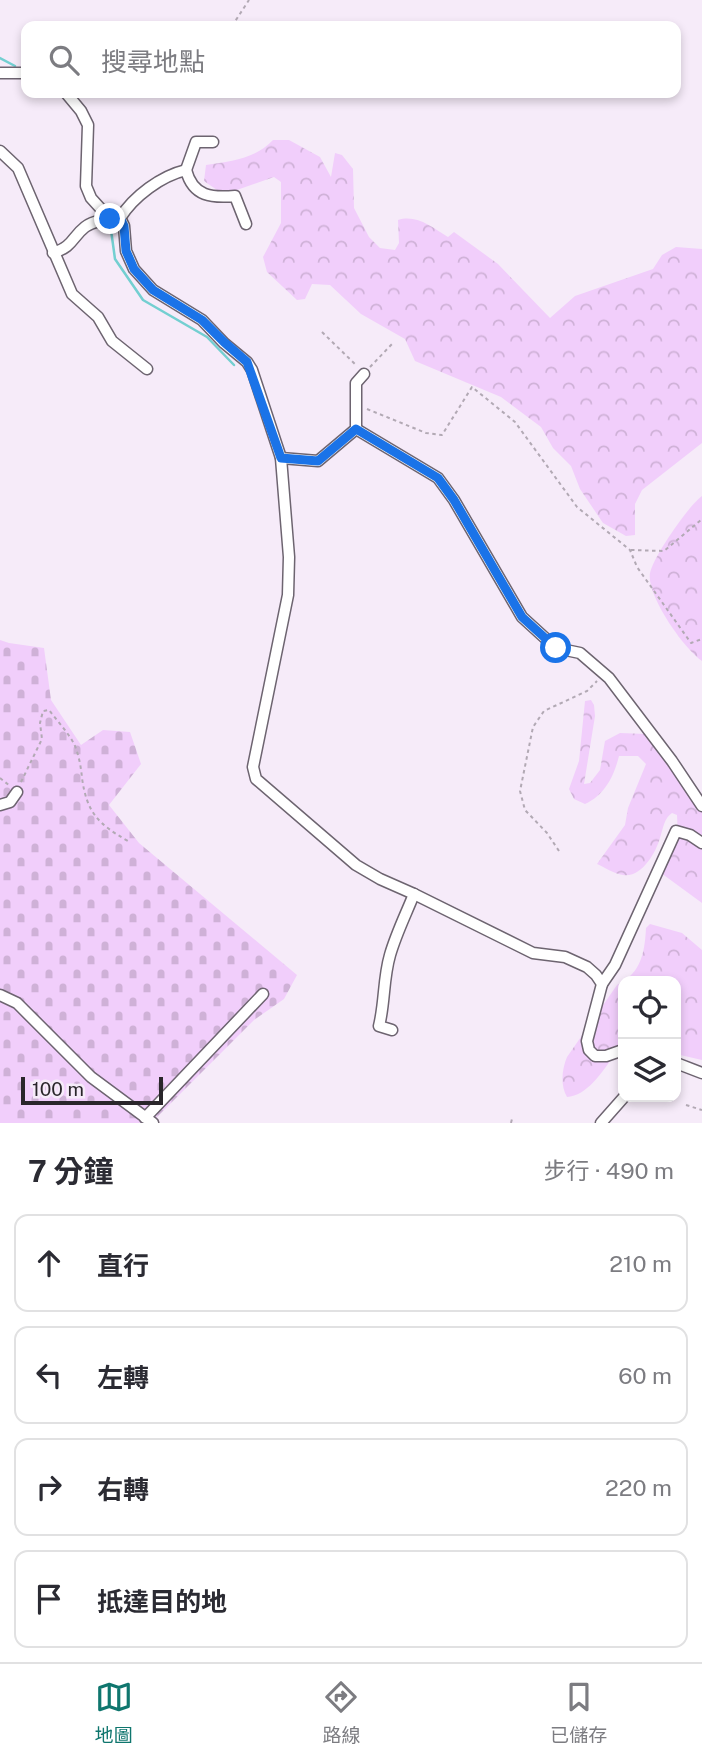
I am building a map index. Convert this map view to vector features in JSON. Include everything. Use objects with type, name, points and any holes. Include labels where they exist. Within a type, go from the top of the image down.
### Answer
[{"type":"street","points":[[0,73],[21,73]]},
{"type":"street","points":[[70,98],[88,125],[86,186],[91,198],[124,226],[126,251],[134,269],[153,290],[202,320],[247,362],[281,458],[289,557],[288,595],[253,766],[256,779],[356,865],[533,953],[565,957],[587,967],[602,984]]},
{"type":"street","points":[[213,142],[196,142],[186,170],[189,181],[213,198],[235,197],[246,224]]},
{"type":"street","points":[[0,151],[18,168],[72,294],[98,317],[112,341],[147,369]]},
{"type":"street","points":[[53,253],[69,246],[85,227],[115,219],[165,177],[186,170]]},
{"type":"street","points":[[281,458],[318,461],[356,429],[356,383],[364,374]]},
{"type":"street","points":[[356,429],[438,478],[454,500],[522,617],[556,648],[580,653],[604,674],[672,761],[702,806]]},
{"type":"street","points":[[0,805],[10,802],[17,792]]},
{"type":"street","points":[[618,1052],[595,1056],[589,1050],[587,1041],[602,984],[615,965],[676,831],[690,835],[702,843]]},
{"type":"street","points":[[392,1030],[379,1026],[384,1006],[385,981],[390,954],[414,894]]},
{"type":"street","points":[[0,995],[17,1003],[91,1077],[149,1120],[263,994]]},
{"type":"street","points":[[681,1065],[702,1073]]},
{"type":"street","points":[[601,1123],[620,1102]]},
{"type":"path","points":[[235,21],[249,0]]},
{"type":"path","points":[[322,332],[364,374],[393,344]]},
{"type":"path","points":[[357,405],[426,433],[442,435],[472,387],[515,422],[577,507],[630,550],[637,567],[691,643],[702,639]]},
{"type":"path","points":[[630,550],[664,551],[702,519]]},
{"type":"path","points":[[559,851],[547,833],[525,810],[520,791],[533,727],[544,710],[587,691],[604,674]]},
{"type":"path","points":[[0,778],[17,792],[42,739],[40,723],[43,710],[49,710],[74,745],[85,799],[93,815],[107,829],[128,841]]},
{"type":"path","points":[[686,1105],[702,1110]]},
{"type":"green space","points":[[273,140],[289,140],[320,157],[331,177],[335,153],[342,155],[353,169],[354,208],[369,237],[380,248],[395,250],[399,243],[398,220],[418,220],[448,237],[454,232],[498,264],[550,318],[575,296],[653,269],[662,255],[676,247],[702,249],[702,443],[642,490],[635,504],[635,535],[626,536],[603,523],[580,489],[571,466],[553,448],[541,427],[501,397],[415,361],[405,339],[361,314],[330,285],[312,284],[305,299],[297,300],[267,272],[263,257],[281,223],[281,182],[274,177],[234,191],[217,190],[204,181],[206,165],[250,155]]},
{"type":"green space","points":[[702,496],[702,661],[694,655],[668,621],[654,594],[650,573],[672,532]]},
{"type":"green space","points":[[0,640],[44,648],[51,700],[81,745],[103,730],[130,732],[141,764],[109,805],[139,843],[297,975],[284,999],[254,1020],[153,1121],[154,1123],[0,1123]]},
{"type":"green space","points":[[591,700],[595,716],[584,784],[590,783],[600,770],[605,741],[620,733],[646,734],[702,809],[702,903],[661,873],[678,838],[677,815],[672,813],[665,821],[652,857],[642,868],[630,875],[613,872],[597,864],[625,825],[628,808],[646,764],[638,756],[619,756],[611,778],[598,796],[585,804],[574,799],[569,789],[579,761],[585,701]]},
{"type":"green space","points":[[650,924],[682,933],[702,950],[702,1060],[681,1055],[681,976],[630,976],[643,951],[646,928]]},
{"type":"green space","points":[[617,985],[618,1057],[613,1057],[587,1088],[567,1097],[562,1077],[567,1057]]},
{"type":"waterway","points":[[0,58],[15,66]]},
{"type":"waterway","points":[[111,230],[115,259],[143,300],[207,337],[234,365]]},
{"type":"route","points":[[110,219],[120,218],[124,226],[126,251],[134,269],[153,290],[202,320],[247,362],[281,458],[318,461],[356,429],[438,478],[454,500],[522,617],[556,648]]}]
